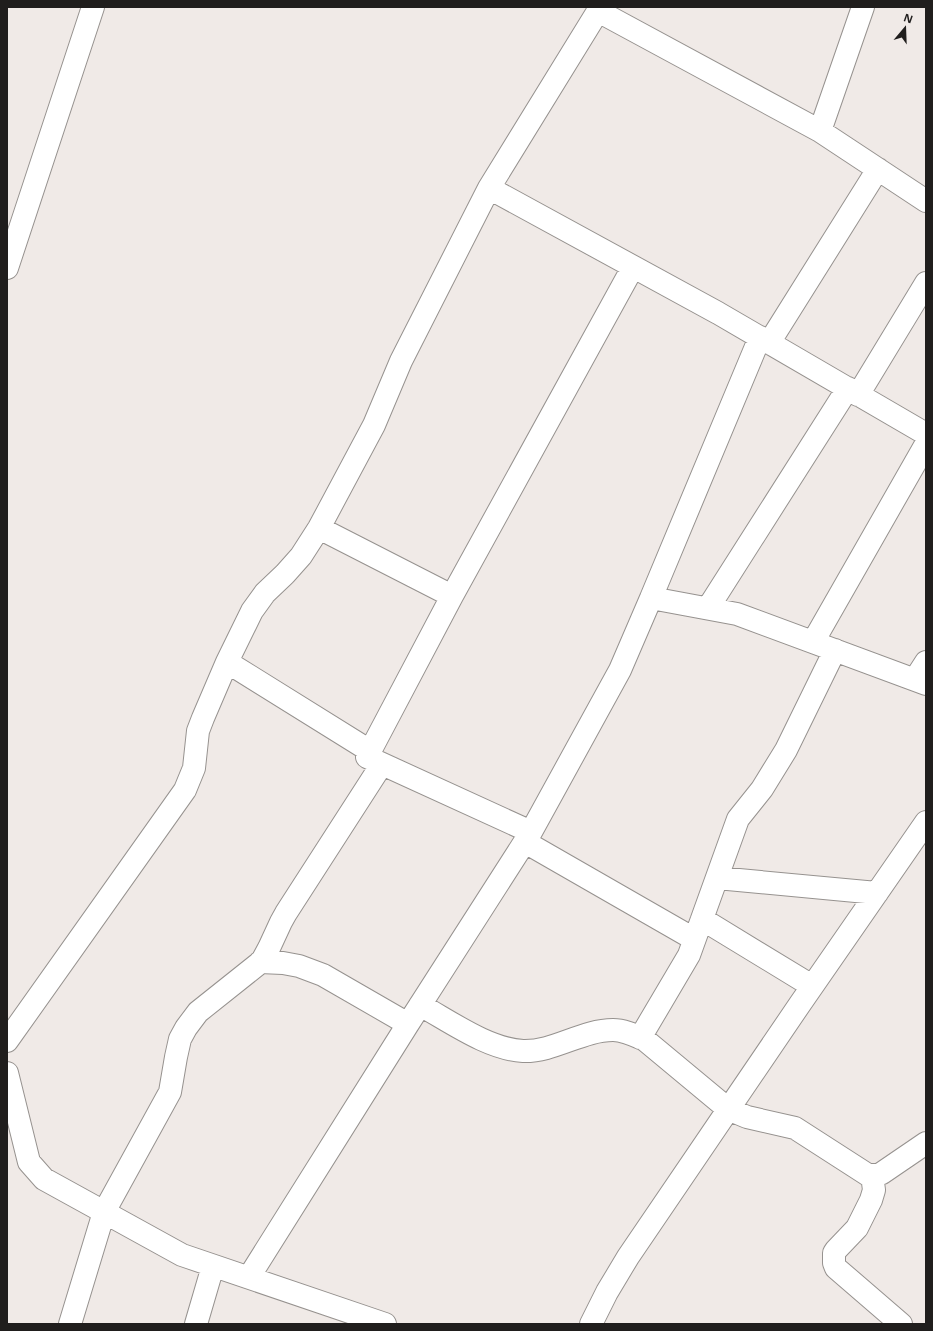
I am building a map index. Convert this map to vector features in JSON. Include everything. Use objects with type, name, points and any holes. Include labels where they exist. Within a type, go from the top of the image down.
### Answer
[{"type":"street","points":[[7,266],[93,7]]},
{"type":"street","points":[[820,131],[863,7]]},
{"type":"street","points":[[7,1041],[185,790],[194,768],[198,731],[228,662],[258,602],[300,556],[319,528],[374,425],[401,361],[489,188],[595,9],[820,131],[926,201]]},
{"type":"street","points":[[249,1277],[420,1005],[528,837],[620,670],[764,340],[878,169]]},
{"type":"street","points":[[489,188],[764,340],[926,434]]},
{"type":"street","points":[[70,1324],[104,1212],[170,1092],[180,1039],[198,1012],[260,962],[269,948],[280,922],[376,757],[452,596],[633,267]]},
{"type":"street","points":[[708,608],[926,283]]},
{"type":"street","points":[[813,642],[926,444]]},
{"type":"street","points":[[319,528],[452,596]]},
{"type":"street","points":[[651,598],[737,614],[836,650],[922,675]]},
{"type":"street","points":[[640,1038],[684,963],[738,819],[762,789],[786,750],[836,650]]},
{"type":"street","points":[[228,662],[376,757],[698,929],[812,986]]},
{"type":"street","points":[[591,1324],[607,1292],[628,1257],[812,986],[926,822]]},
{"type":"street","points":[[717,878],[877,892]]},
{"type":"street","points":[[260,962],[299,966],[323,974],[408,1024]]},
{"type":"street","points":[[420,1005],[482,1039],[512,1049],[524,1051],[542,1049],[584,1036],[612,1030],[627,1032],[645,1040],[728,1109],[747,1117],[795,1128],[865,1174],[872,1175],[882,1173],[926,1143]]},
{"type":"street","points":[[7,1073],[29,1162],[44,1179],[182,1255],[385,1324]]},
{"type":"street","points":[[872,1175],[874,1190],[871,1200],[855,1231],[836,1250],[833,1258],[836,1268],[901,1324]]},
{"type":"street","points":[[196,1324],[213,1266]]}]
